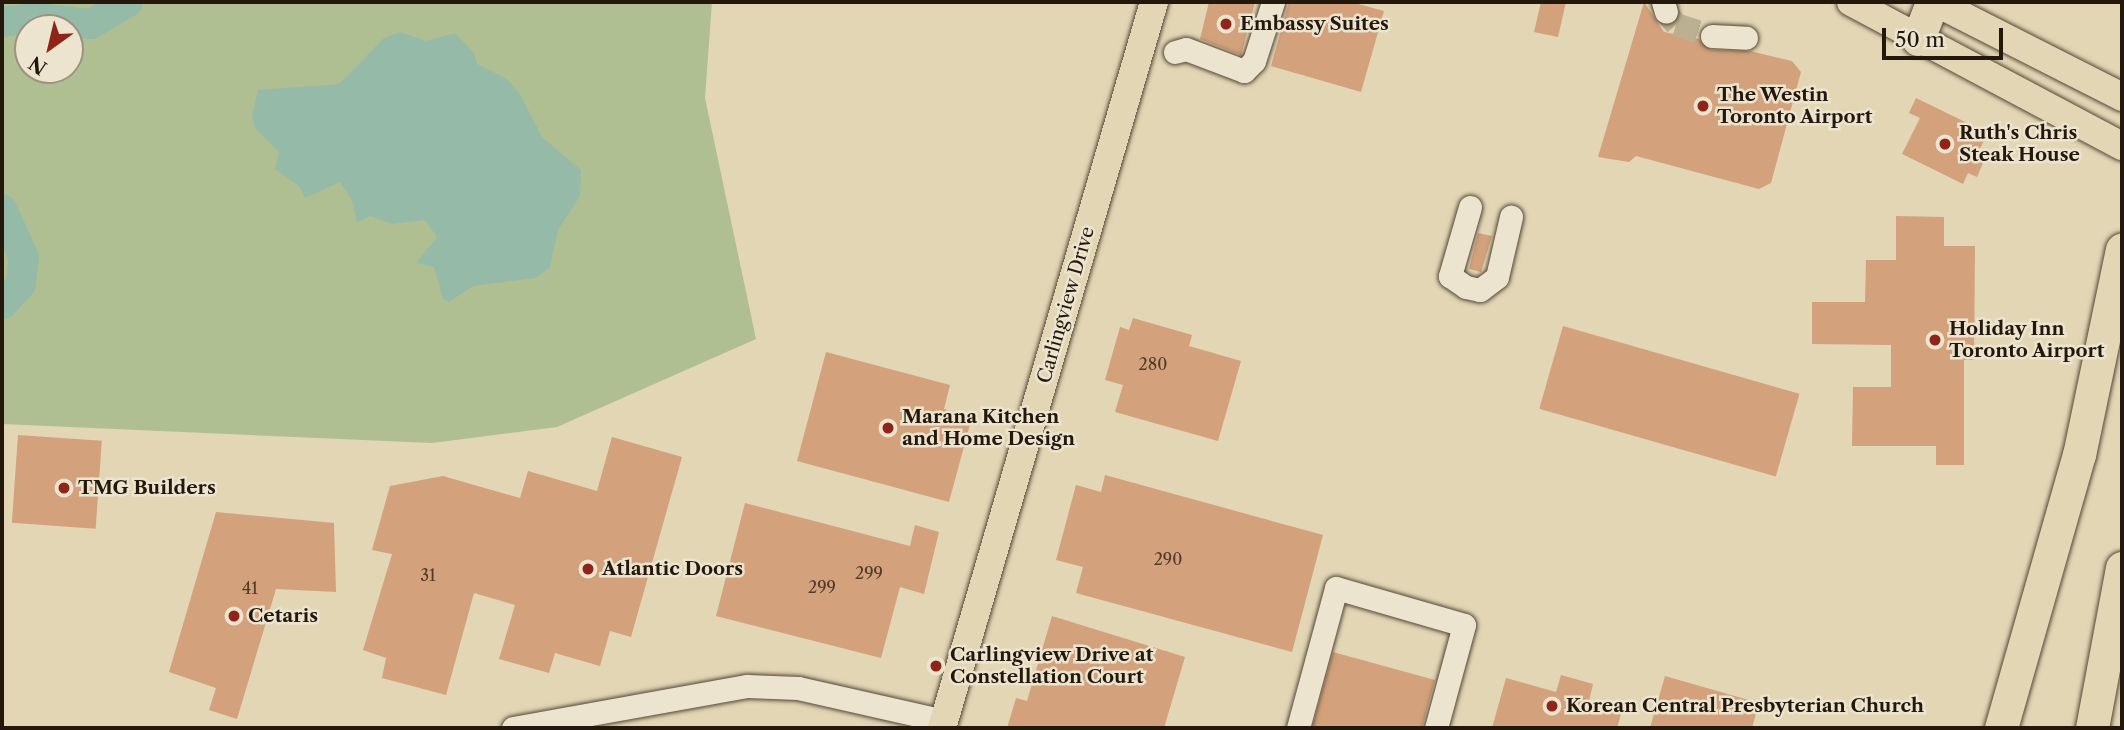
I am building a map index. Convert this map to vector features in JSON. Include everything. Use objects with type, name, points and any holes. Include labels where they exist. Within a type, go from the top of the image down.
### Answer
[{"type":"highway","points":[[1918,39],[1933,2]]},
{"type":"highway","points":[[2001,728],[2079,456],[2122,249]]},
{"type":"highway","points":[[2092,728],[2122,568]]},
{"type":"main road","name":"Carlingview Drive","points":[[943,725],[1154,2]]},
{"type":"main road","points":[[1851,2],[2122,146]]},
{"type":"main road","points":[[1933,2],[2122,97]]},
{"type":"street","points":[[1143,42],[1204,65],[1214,62],[1244,71],[1254,61],[1273,2]]},
{"type":"street","points":[[1713,36],[1746,38]]},
{"type":"street","points":[[1470,207],[1450,276],[1466,287],[1480,290],[1497,277],[1511,216]]},
{"type":"street","points":[[1298,728],[1336,588],[1464,625],[1436,728]]},
{"type":"street","points":[[513,728],[747,686],[798,688],[943,725]]},
{"type":"shaded area","points":[[2,2],[712,2],[705,98],[756,339],[557,427],[432,443],[2,424]]},
{"type":"shaded area","points":[[400,32],[426,41],[455,33],[474,53],[477,64],[507,79],[520,94],[542,137],[581,170],[580,196],[558,230],[550,267],[536,278],[473,286],[449,302],[443,299],[434,267],[416,263],[437,237],[425,220],[392,224],[370,216],[357,223],[352,200],[340,182],[305,198],[299,186],[275,169],[279,152],[255,128],[252,116],[258,90],[339,84],[384,38]]},
{"type":"building","name":"Embassy Suites","points":[[1209,2],[1255,2],[1241,55],[1200,39]]},
{"type":"building","points":[[1289,2],[1351,2],[1384,11],[1361,92],[1271,66]]},
{"type":"building","points":[[1541,2],[1566,2],[1558,37],[1534,32]]},
{"type":"building","name":"The Westin Toronto Airport","points":[[1644,2],[1664,32],[1699,39],[1711,50],[1750,51],[1792,61],[1801,72],[1771,183],[1759,189],[1636,156],[1629,162],[1598,157]]},
{"type":"building","name":"Ruth's Chris Steak House","points":[[1916,98],[1988,133],[1975,158],[1983,163],[1977,177],[1968,173],[1963,184],[1902,154],[1920,118],[1909,113]]},
{"type":"building","name":"Holiday Inn Toronto Airport","points":[[1896,216],[1944,217],[1944,246],[1975,246],[1974,360],[1964,360],[1964,465],[1936,465],[1936,446],[1852,446],[1853,387],[1891,387],[1891,345],[1812,344],[1812,302],[1865,302],[1866,260],[1896,260]]},
{"type":"building","points":[[1478,233],[1492,236],[1481,272],[1469,269]]},
{"type":"building","points":[[1133,318],[1192,335],[1189,346],[1241,361],[1218,441],[1115,412],[1123,385],[1105,380],[1120,327],[1129,330]]},
{"type":"building","points":[[1563,326],[1799,394],[1776,476],[1539,409]]},
{"type":"building","points":[[826,352],[950,385],[944,409],[972,417],[949,502],[797,461]]},
{"type":"building","points":[[18,435],[102,441],[96,529],[12,523]]},
{"type":"building","points":[[612,437],[682,457],[631,637],[610,631],[600,666],[555,653],[549,673],[499,659],[515,605],[474,593],[446,695],[382,678],[386,658],[363,650],[392,554],[372,550],[390,486],[443,476],[520,498],[528,471],[597,491]]},
{"type":"building","points":[[1105,475],[1323,535],[1292,652],[1076,593],[1083,567],[1056,560],[1076,485],[1101,492]]},
{"type":"building","points":[[745,503],[910,546],[915,525],[939,532],[924,594],[900,587],[881,658],[716,616]]},
{"type":"building","points":[[216,512],[334,523],[336,592],[276,589],[237,719],[209,710],[216,688],[169,672]]},
{"type":"building","points":[[1052,616],[1185,657],[1164,728],[1007,728],[1016,698],[1027,701]]},
{"type":"building","points":[[1333,652],[1435,680],[1422,728],[1312,728]]},
{"type":"building","name":"Korean Central Presbyterian Church","points":[[1561,675],[1593,684],[1589,701],[1622,711],[1617,728],[1492,728],[1506,678],[1556,692]]},
{"type":"building","points":[[1665,676],[1759,703],[1752,728],[1650,728]]},
{"type":"waterway","points":[[2,22],[36,18],[91,24],[128,2]]},
{"type":"waterway","points":[[2,209],[24,258],[21,284],[2,305]]},
{"type":"tunnel","points":[[1666,12],[1676,24],[1712,36]]},
{"type":"place","name":"Embassy Suites","points":[[1226,24]]},
{"type":"place","name":"The Westin Toronto Airport","points":[[1703,106]]},
{"type":"place","name":"Ruth's Chris Steak House","points":[[1945,144]]},
{"type":"place","name":"Holiday Inn Toronto Airport","points":[[1935,340]]},
{"type":"place","name":"Marana Kitchen and Home Design","points":[[888,428]]},
{"type":"place","name":"TMG Builders","points":[[64,488]]},
{"type":"place","name":"Atlantic Doors","points":[[588,569]]},
{"type":"place","name":"Cetaris","points":[[234,616]]},
{"type":"place","name":"Carlingview Drive at Constellation Court","points":[[936,666]]},
{"type":"place","name":"Korean Central Presbyterian Church","points":[[1552,706]]}]
